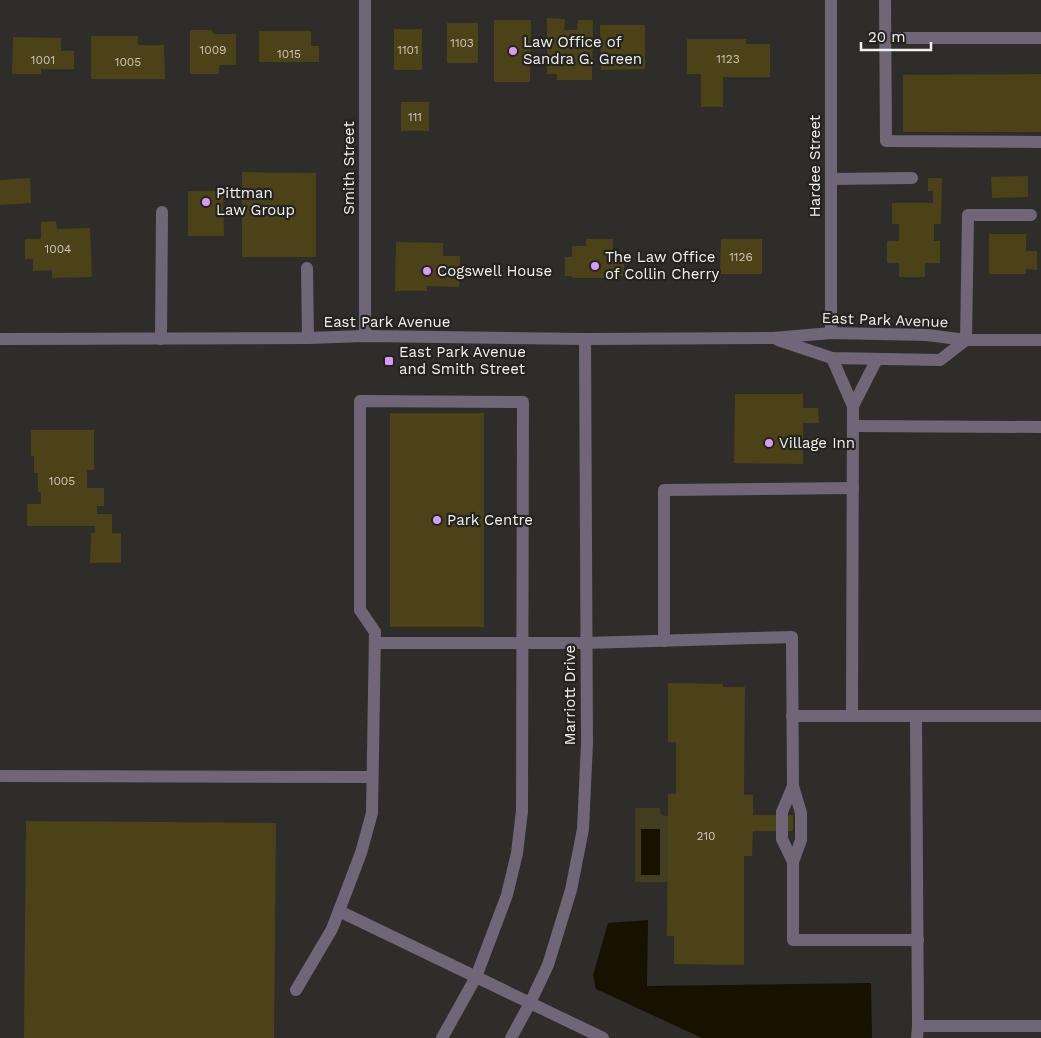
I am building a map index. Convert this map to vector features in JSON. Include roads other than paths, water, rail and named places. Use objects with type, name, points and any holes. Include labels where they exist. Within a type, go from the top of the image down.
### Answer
[{"type":"street","name":"Smith Street","points":[[365,0],[365,336]]},
{"type":"street","name":"Hardee Street","points":[[831,0],[831,333]]},
{"type":"street","points":[[885,0],[886,141],[1041,142]]},
{"type":"street","points":[[885,38],[1041,38]]},
{"type":"street","points":[[831,179],[912,178]]},
{"type":"street","points":[[161,339],[162,212]]},
{"type":"street","points":[[966,340],[968,215],[1031,215]]},
{"type":"street","points":[[307,268],[308,338]]},
{"type":"street","name":"East Park Avenue","points":[[0,339],[308,338],[365,336],[585,339],[773,338],[831,333],[927,334],[966,340],[1041,340]]},
{"type":"street","name":"East Park Avenue","points":[[773,338],[832,358],[940,360],[966,340]]},
{"type":"street","name":"Marriott Drive","points":[[511,1038],[548,965],[572,890],[583,829],[587,743],[585,339]]},
{"type":"street","points":[[832,358],[853,406],[852,716]]},
{"type":"street","points":[[853,406],[877,359]]},
{"type":"street","points":[[296,990],[332,929],[361,852],[372,812],[375,632],[360,610],[360,401],[524,402],[522,811],[517,852],[507,895],[476,977],[442,1038]]},
{"type":"street","points":[[853,426],[1041,427]]},
{"type":"street","points":[[664,641],[664,490],[853,488]]},
{"type":"street","points":[[375,643],[586,643],[792,637],[792,786],[801,813],[801,840],[793,862],[793,940],[918,940]]},
{"type":"street","points":[[792,716],[1041,716]]},
{"type":"street","points":[[916,716],[918,1032],[1041,1026]]},
{"type":"street","points":[[0,776],[372,777]]},
{"type":"street","points":[[792,786],[782,812],[782,840],[793,862]]},
{"type":"street","points":[[339,911],[603,1038]]},
{"type":"place","name":"Law Office of Sandra G. Green","points":[[513,51]]},
{"type":"place","name":"Pittman Law Group","points":[[206,202]]},
{"type":"place","name":"The Law Office of Collin Cherry","points":[[595,266]]},
{"type":"place","name":"Cogswell House","points":[[427,271]]},
{"type":"place","name":"East Park Avenue and Smith Street","points":[[389,361]]},
{"type":"place","name":"Village Inn","points":[[769,443]]},
{"type":"place","name":"Park Centre","points":[[437,520]]}]
